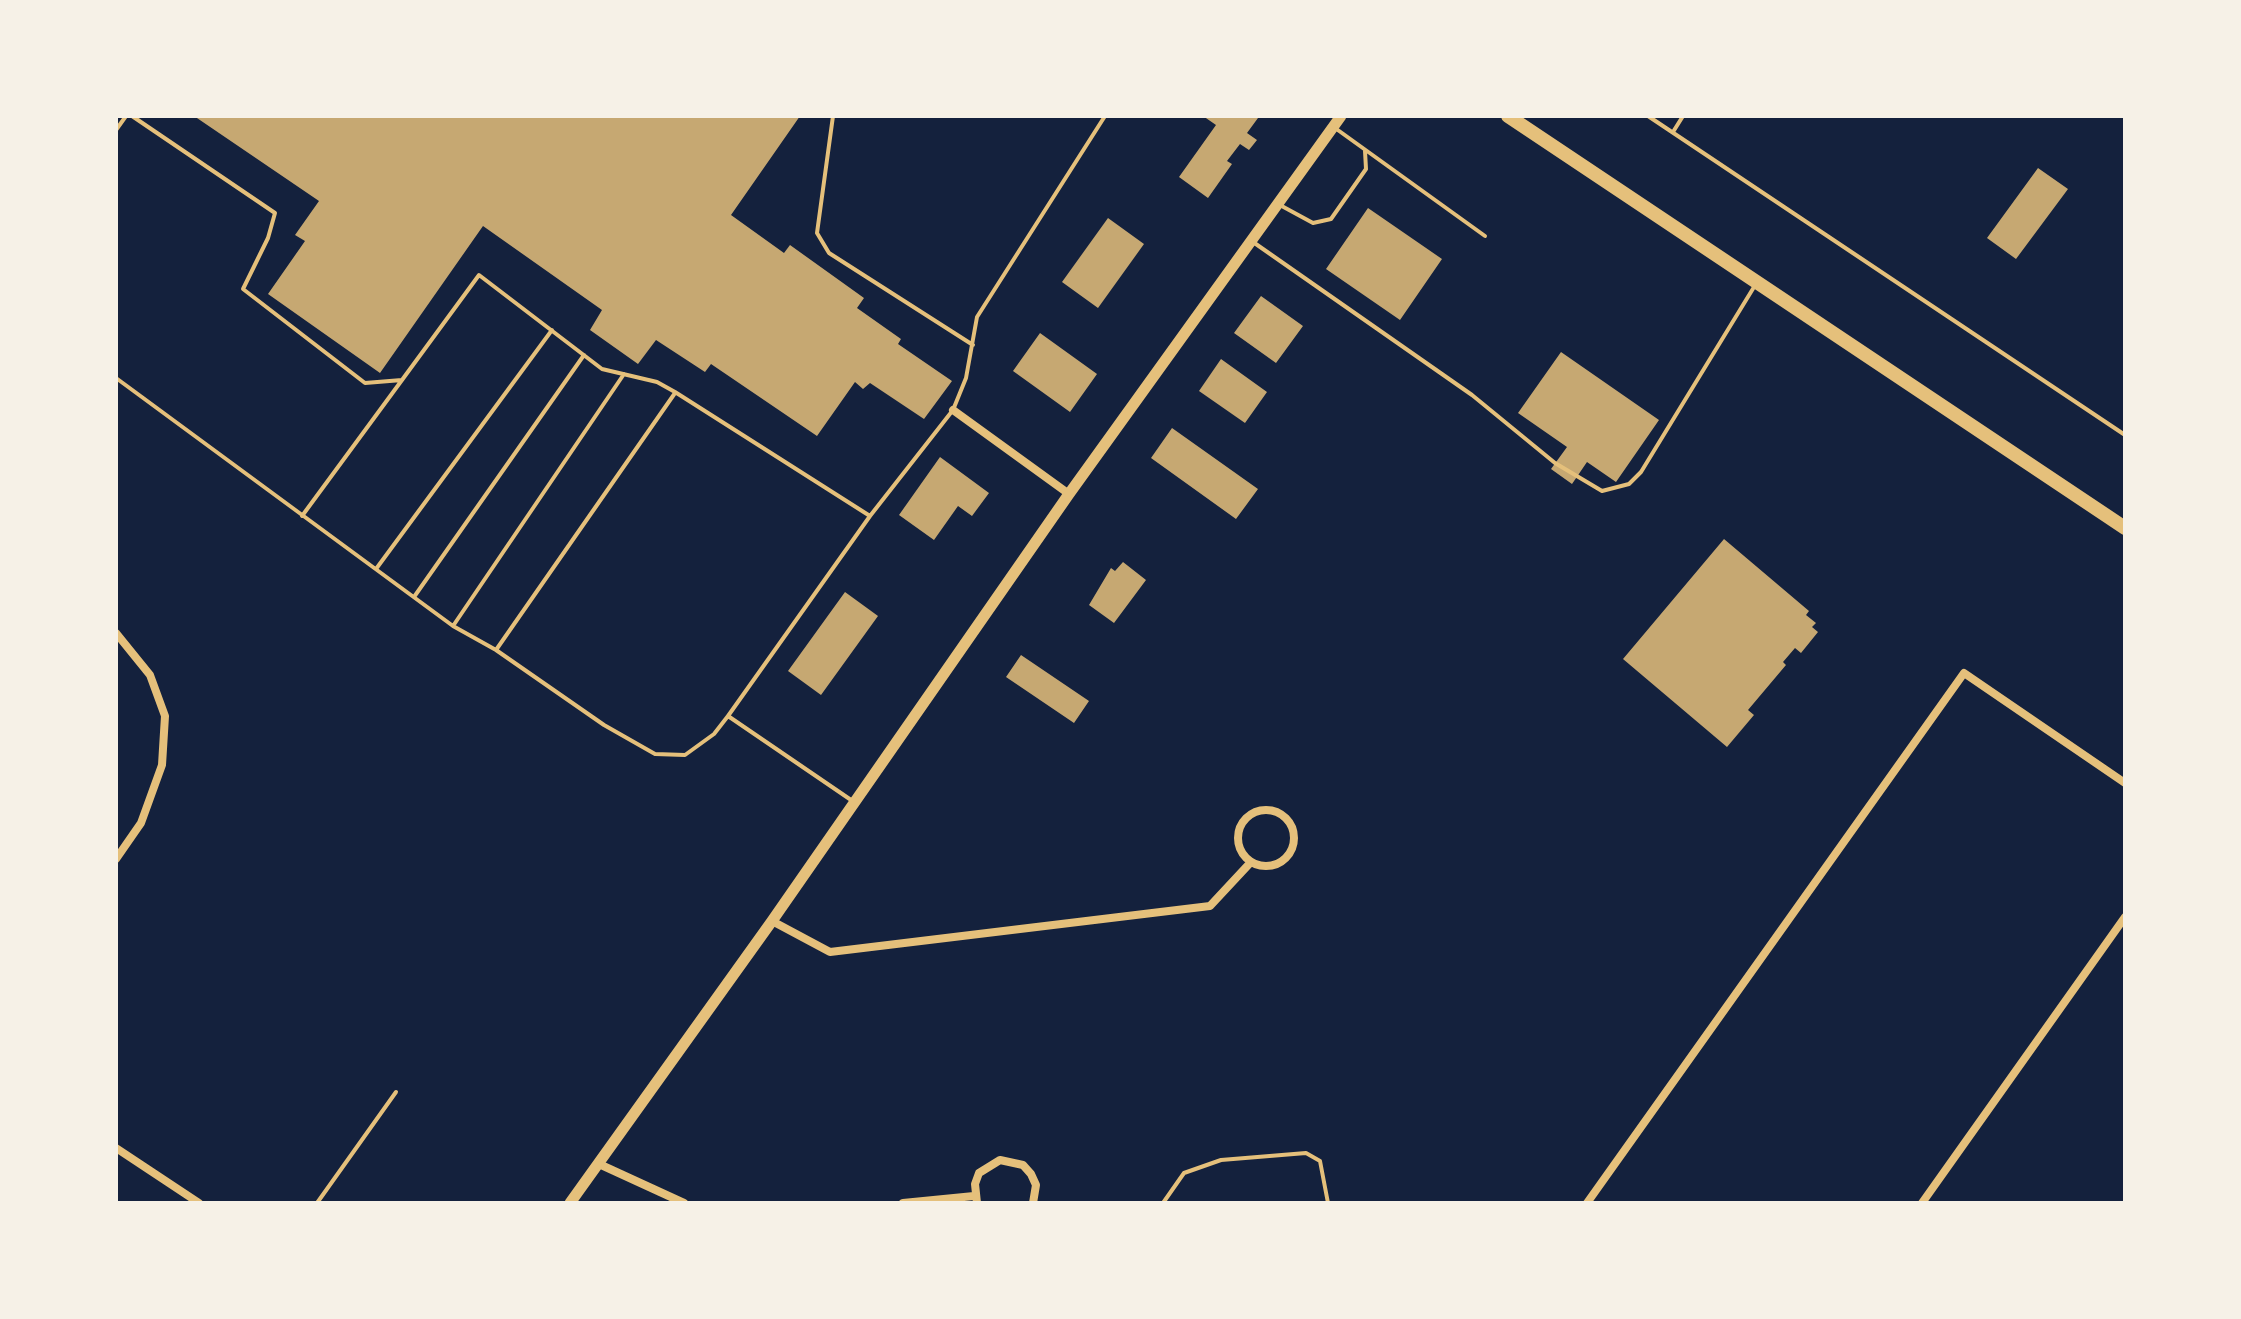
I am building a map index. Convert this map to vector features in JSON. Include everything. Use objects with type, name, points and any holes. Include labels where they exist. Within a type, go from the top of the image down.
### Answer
[{"type":"main road","points":[[1508,116],[2125,528]]},
{"type":"street","points":[[570,1203],[772,921],[1069,494],[1341,116]]},
{"type":"street","points":[[953,410],[1069,494]]},
{"type":"street","points":[[116,633],[150,675],[165,716],[162,765],[141,823],[116,859]]},
{"type":"street","points":[[1587,1203],[1964,673],[2125,783]]},
{"type":"street","points":[[1264,810],[1286,818],[1294,840],[1284,860],[1273,866],[1251,862],[1238,843],[1244,821],[1264,810]]},
{"type":"street","points":[[772,921],[830,952],[1194,908],[1210,906],[1251,862]]},
{"type":"street","points":[[1922,1203],[2125,917]]},
{"type":"street","points":[[116,1148],[199,1203]]},
{"type":"street","points":[[903,1203],[976,1200],[979,1173],[1000,1160],[1012,1160],[1031,1174],[1036,1185],[1033,1203]]},
{"type":"street","points":[[599,1164],[684,1203]]},
{"type":"lane","points":[[116,130],[126,116]]},
{"type":"lane","points":[[132,116],[275,213],[268,238],[243,289],[365,383],[402,380]]},
{"type":"lane","points":[[833,116],[817,233],[829,253],[973,345]]},
{"type":"lane","points":[[116,378],[453,626],[496,650],[604,725],[655,754],[685,755],[714,734],[728,716],[870,516],[953,410],[966,378],[977,317],[1105,116]]},
{"type":"lane","points":[[1648,116],[2125,435]]},
{"type":"lane","points":[[1673,132],[1683,116]]},
{"type":"lane","points":[[1333,127],[1485,236]]},
{"type":"lane","points":[[1277,204],[1313,223],[1331,219],[1366,169],[1365,151]]},
{"type":"lane","points":[[1251,241],[1472,395],[1555,463],[1602,491],[1629,484],[1641,472],[1757,282]]},
{"type":"lane","points":[[302,516],[479,275],[602,369],[657,382],[870,516]]},
{"type":"lane","points":[[376,569],[552,330]]},
{"type":"lane","points":[[414,597],[584,355]]},
{"type":"lane","points":[[453,626],[624,374]]},
{"type":"lane","points":[[496,650],[675,392]]},
{"type":"lane","points":[[728,716],[855,803]]},
{"type":"lane","points":[[317,1203],[396,1092]]},
{"type":"lane","points":[[1163,1203],[1184,1173],[1221,1160],[1306,1153],[1320,1161],[1328,1203]]},
{"type":"building","points":[[194,116],[800,116],[731,215],[784,253],[790,245],[864,298],[857,308],[901,339],[898,344],[952,381],[924,419],[870,383],[863,389],[855,382],[817,436],[711,364],[705,372],[656,340],[638,364],[590,330],[602,310],[483,226],[380,373],[268,294],[305,241],[295,235],[319,201]]},
{"type":"building","points":[[1203,116],[1258,118],[1247,133],[1257,140],[1249,150],[1240,144],[1227,161],[1232,164],[1208,198],[1179,177],[1216,125]]},
{"type":"building","points":[[2038,168],[2068,189],[2016,259],[1987,238]]},
{"type":"building","points":[[1368,208],[1442,259],[1400,320],[1326,269]]},
{"type":"building","points":[[1108,218],[1144,244],[1098,308],[1062,282]]},
{"type":"building","points":[[1261,296],[1303,326],[1276,363],[1234,333]]},
{"type":"building","points":[[1040,333],[1097,374],[1070,412],[1013,371]]},
{"type":"building","points":[[1561,352],[1659,420],[1616,482],[1587,462],[1572,484],[1551,469],[1567,447],[1518,413]]},
{"type":"building","points":[[1221,359],[1267,392],[1245,423],[1199,391]]},
{"type":"building","points":[[1172,428],[1258,489],[1236,519],[1151,458]]},
{"type":"building","points":[[940,457],[989,493],[972,516],[958,506],[934,540],[899,515]]},
{"type":"building","points":[[1724,539],[1809,611],[1806,615],[1816,623],[1812,627],[1818,632],[1801,653],[1795,648],[1783,662],[1786,665],[1748,710],[1754,715],[1727,747],[1623,659]]},
{"type":"building","points":[[1123,562],[1146,580],[1114,623],[1089,605],[1111,568],[1115,571]]},
{"type":"building","points":[[845,592],[878,616],[821,695],[788,671]]},
{"type":"building","points":[[1021,655],[1089,701],[1074,723],[1006,677]]}]
